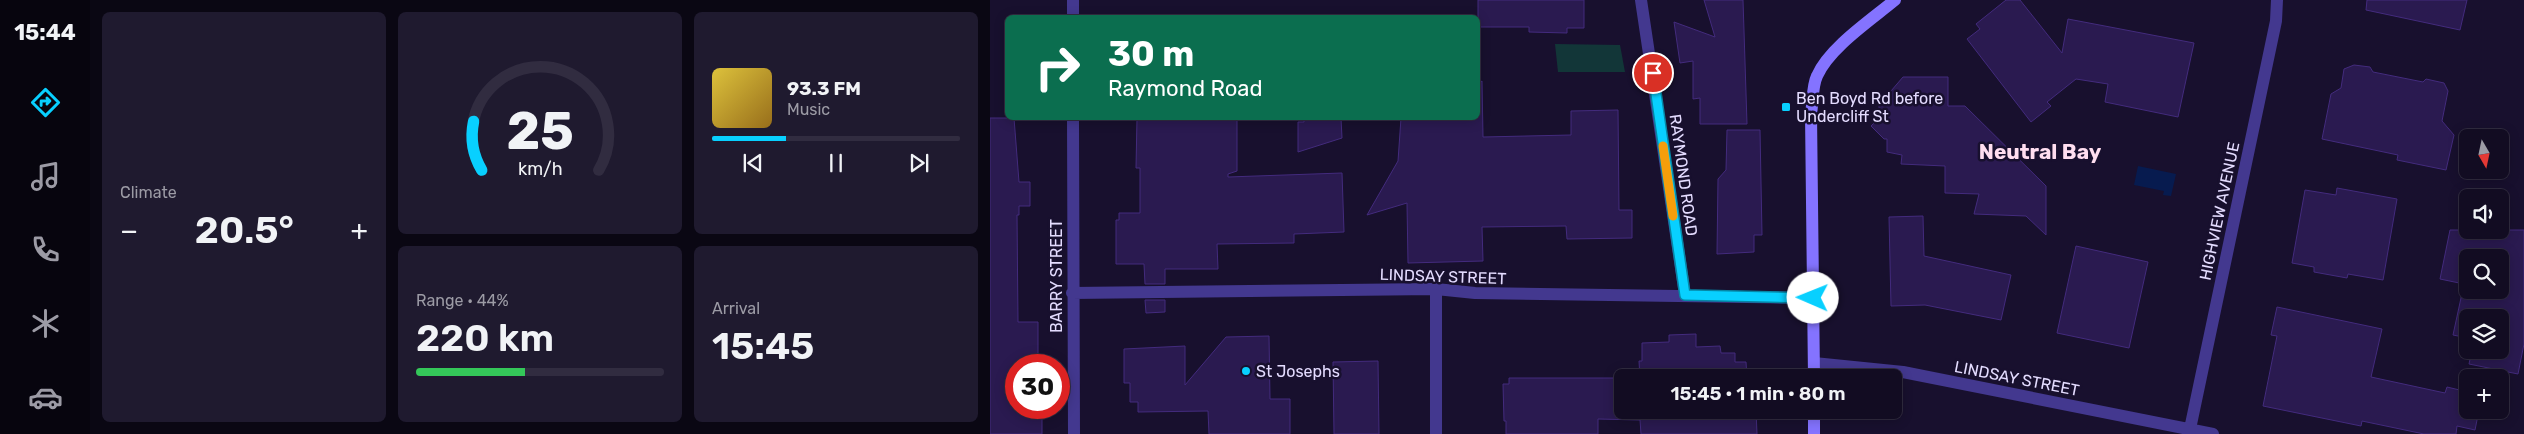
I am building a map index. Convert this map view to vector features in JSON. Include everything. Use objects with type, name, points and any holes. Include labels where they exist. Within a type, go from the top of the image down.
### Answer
[{"type":"street","points":[[1073,0],[1073,15]]},
{"type":"street","name":"RAYMOND ROAD","points":[[1640,0],[1685,295]]},
{"type":"street","points":[[1814,369],[1812,114],[1816,78],[1830,57],[1895,0]]},
{"type":"street","name":"HIGHVIEW AVENUE","points":[[2190,429],[2276,21],[2277,0]]},
{"type":"street","name":"BARRY STREET","points":[[1072,120],[1074,434]]},
{"type":"street","points":[[1436,290],[1436,434]]},
{"type":"street","name":"LINDSAY STREET","points":[[1072,293],[1436,290],[1484,294],[1813,298]]},
{"type":"street","name":"LINDSAY STREET","points":[[1814,363],[1903,372],[2213,434]]},
{"type":"street","points":[[1814,419],[1814,434]]},
{"type":"green space","points":[[1555,44],[1620,45],[1625,72],[1558,72]]},
{"type":"water","points":[[2138,166],[2176,174],[2171,196],[2163,195],[2164,191],[2134,185]]},
{"type":"building","points":[[1478,0],[1584,0],[1584,28],[1567,28],[1567,33],[1529,32],[1529,27],[1480,27],[1480,15],[1478,15]]},
{"type":"building","points":[[1704,0],[1743,0],[1747,124],[1700,124],[1700,98],[1693,99],[1693,61],[1680,63],[1674,22],[1715,37]]},
{"type":"building","points":[[2006,0],[2020,0],[2062,53],[2068,19],[2194,43],[2178,117],[2105,102],[2108,84],[2076,79],[2047,102],[2051,106],[2031,122],[1967,39],[1980,29],[1976,24]]},
{"type":"building","points":[[2367,0],[2467,0],[2460,30],[2366,10]]},
{"type":"building","points":[[2354,65],[2370,67],[2373,72],[2423,82],[2426,79],[2444,83],[2448,91],[2442,121],[2454,135],[2446,170],[2397,160],[2398,155],[2322,139],[2331,94],[2341,88],[2344,69]]},
{"type":"building","points":[[1903,77],[1948,77],[1948,106],[1965,106],[2046,186],[2046,235],[2026,216],[1974,214],[1979,194],[1945,193],[1945,166],[1901,164],[1902,155],[1887,152],[1887,139],[1884,139],[1871,126],[1879,118],[1879,105]]},
{"type":"building","points":[[1482,81],[1483,137],[1571,135],[1571,111],[1618,110],[1619,210],[1632,210],[1632,238],[1567,239],[1566,226],[1482,227],[1483,261],[1408,263],[1407,203],[1367,215],[1398,161],[1401,120],[1480,120],[1480,82]]},
{"type":"building","points":[[990,118],[1014,120],[1019,182],[1030,182],[1030,206],[1019,206],[1019,215],[1017,215],[1018,322],[1038,322],[1038,354],[1005,354],[1005,419],[1042,419],[1042,434],[990,434]]},
{"type":"building","points":[[1137,120],[1237,120],[1237,171],[1228,174],[1228,177],[1342,173],[1344,232],[1294,234],[1294,243],[1217,244],[1218,269],[1165,269],[1165,284],[1145,284],[1144,264],[1116,264],[1116,220],[1119,220],[1119,213],[1140,213],[1140,168],[1136,168]]},
{"type":"building","points":[[1304,120],[1341,120],[1342,138],[1298,152],[1298,122],[1304,122]]},
{"type":"building","points":[[1727,130],[1760,130],[1762,235],[1754,235],[1754,252],[1717,254],[1718,179],[1726,170]]},
{"type":"building","points":[[2337,188],[2397,199],[2383,280],[2348,274],[2347,278],[2314,272],[2314,267],[2292,263],[2305,190],[2336,195]]},
{"type":"building","points":[[1923,216],[1924,256],[2011,275],[2001,320],[1925,305],[1891,306],[1889,217]]},
{"type":"building","points":[[2450,230],[2459,230],[2459,239],[2509,239],[2509,230],[2524,230],[2524,344],[2518,374],[2509,372],[2509,369],[2494,369],[2469,364],[2470,359],[2509,359],[2509,309],[2459,309],[2459,336],[2453,335],[2461,299],[2509,299],[2509,249],[2459,249],[2459,283],[2440,279]]},
{"type":"building","points":[[2076,246],[2148,262],[2129,348],[2057,333]]},
{"type":"building","points":[[1145,300],[1165,300],[1165,312],[1146,313]]},
{"type":"building","points":[[2277,307],[2382,329],[2371,377],[2445,393],[2447,387],[2459,390],[2459,419],[2477,419],[2475,430],[2457,426],[2456,434],[2424,434],[2362,421],[2361,426],[2263,406],[2277,336],[2271,335]]},
{"type":"building","points":[[1696,334],[1696,347],[1720,346],[1721,353],[1735,353],[1735,362],[1746,362],[1746,369],[1639,369],[1639,361],[1642,361],[1642,343],[1669,342],[1669,335]]},
{"type":"building","points":[[1269,336],[1270,399],[1290,399],[1290,434],[1209,434],[1208,411],[1138,412],[1138,402],[1130,402],[1130,383],[1124,383],[1124,349],[1185,346],[1185,385],[1226,337]]},
{"type":"building","points":[[1378,361],[1379,434],[1334,434],[1333,362]]},
{"type":"building","points":[[1509,378],[1614,378],[1614,419],[1756,419],[1757,434],[1641,434],[1640,420],[1598,419],[1598,434],[1506,434],[1503,384],[1509,384]]},
{"type":"slow traffic","points":[[1663,146],[1673,216]]},
{"type":"place","name":"Ben Boyd Rd before Undercliff St","points":[[1786,107]]},
{"type":"place","name":"St Josephs","points":[[1246,371]]},
{"type":"district","name":"Neutral Bay","points":[[2040,152]]},
{"type":"route","points":[[1653,73],[1685,295],[1813,298]]}]
